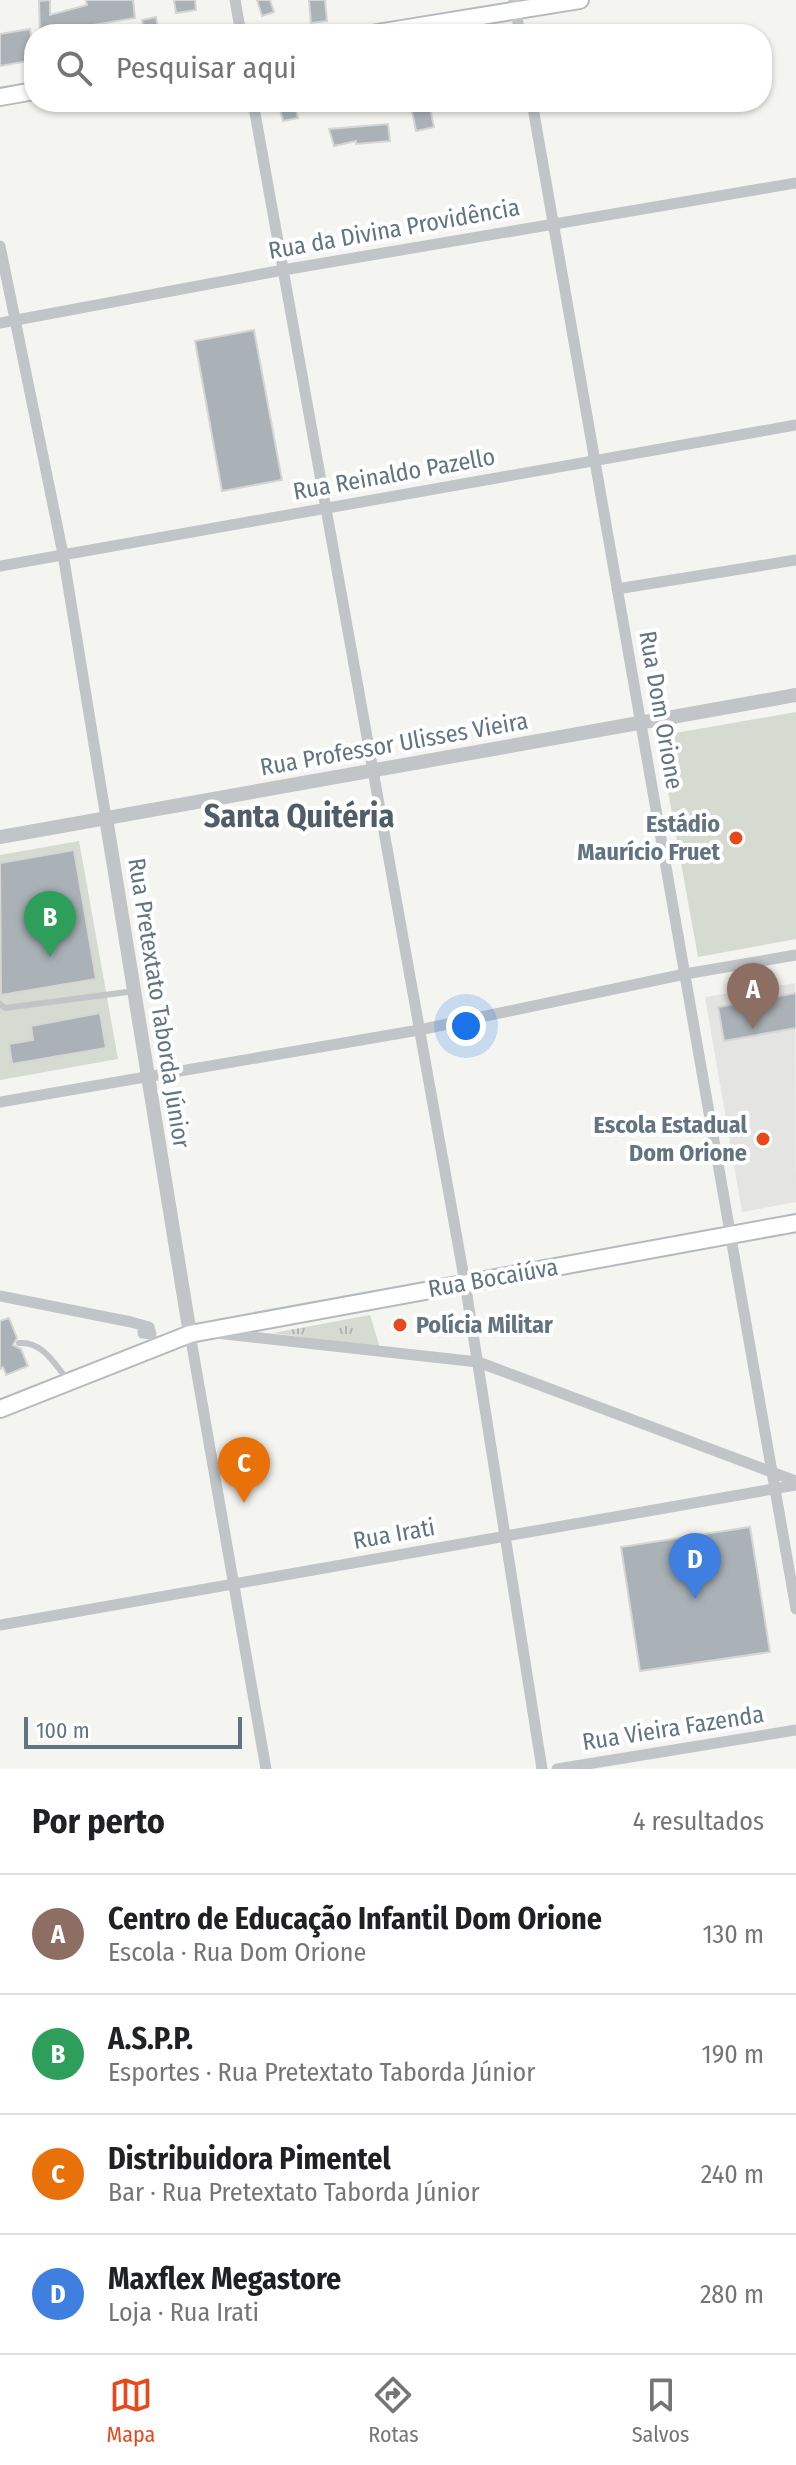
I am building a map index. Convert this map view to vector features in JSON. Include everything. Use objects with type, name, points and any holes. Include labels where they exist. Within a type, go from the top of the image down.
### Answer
[{"type":"main road","points":[[422,24],[515,6],[580,0]]},
{"type":"main road","points":[[0,97],[24,93]]},
{"type":"main road","name":"Rua Bocaiúva","points":[[0,1409],[196,1333],[796,1223]]},
{"type":"street","points":[[235,0],[239,24]]},
{"type":"street","points":[[255,112],[465,1283],[542,1769]]},
{"type":"street","name":"Rua Dom Orione","points":[[534,112],[796,1609]]},
{"type":"street","name":"Rua da Divina Providência","points":[[0,323],[283,270],[796,183]]},
{"type":"street","name":"Rua Pretextato Taborda Júnior","points":[[0,246],[63,554],[149,1077],[196,1333],[266,1769]]},
{"type":"street","name":"Rua Reinaldo Pazello","points":[[0,566],[796,425]]},
{"type":"street","points":[[617,589],[796,560]]},
{"type":"street","name":"Rua Professor Ulisses Vieira","points":[[0,837],[796,695]]},
{"type":"street","points":[[0,1102],[419,1030],[685,974],[796,955]]},
{"type":"street","points":[[0,1296],[143,1327]]},
{"type":"street","points":[[196,1333],[478,1362],[796,1483]]},
{"type":"street","name":"Rua Irati","points":[[0,1625],[796,1483]]},
{"type":"street","name":"Rua Vieira Fazenda","points":[[557,1769],[796,1730]]},
{"type":"lane","points":[[0,1004],[5,1008],[135,991]]},
{"type":"lane","points":[[19,1343],[27,1342],[42,1348],[69,1382]]},
{"type":"shaded area","points":[[795,983],[796,1202],[742,1212],[705,997]]},
{"type":"green space","name":"Estádio Maurício Fruet","points":[[796,712],[796,939],[698,957],[658,736]]},
{"type":"green space","points":[[79,841],[118,1059],[0,1080],[0,855]]},
{"type":"green space","points":[[370,1315],[380,1348],[273,1333]]},
{"type":"building","points":[[50,0],[50,15],[87,5],[86,0],[133,0],[135,18],[99,24],[40,24],[39,1]]},
{"type":"building","points":[[174,0],[195,0],[196,10],[176,13]]},
{"type":"building","points":[[257,0],[270,0],[274,12],[262,16]]},
{"type":"building","points":[[309,0],[325,0],[327,21],[311,23]]},
{"type":"building","points":[[156,17],[157,24],[143,24],[142,20]]},
{"type":"building","points":[[24,30],[24,62],[0,66],[0,34]]},
{"type":"building","points":[[281,112],[296,112],[298,118],[283,121]]},
{"type":"building","points":[[412,112],[431,112],[434,127],[416,131]]},
{"type":"building","points":[[388,124],[390,141],[356,144],[356,141],[334,146],[329,129]]},
{"type":"building","points":[[254,330],[282,480],[222,491],[195,341]]},
{"type":"building","points":[[74,850],[96,979],[1,995],[0,863]]},
{"type":"building","points":[[796,993],[796,1028],[724,1041],[718,1007]]},
{"type":"building","points":[[100,1013],[106,1048],[12,1064],[9,1044],[33,1040],[31,1026]]},
{"type":"building","points":[[9,1318],[17,1338],[13,1345],[21,1349],[28,1366],[6,1375],[3,1367],[0,1369],[0,1321]]},
{"type":"building","points":[[750,1527],[770,1652],[640,1671],[621,1547]]},
{"type":"place","name":"Estádio Maurício Fruet","points":[[736,838]]},
{"type":"place","name":"A.S.P.P.","points":[[50,957]]},
{"type":"place","name":"Centro de Educação Infantil Dom Orione","points":[[753,1029]]},
{"type":"place","name":"Escola Estadual Dom Orione","points":[[763,1139]]},
{"type":"place","name":"Polícia Militar","points":[[400,1325]]},
{"type":"place","name":"Distribuidora Pimentel","points":[[244,1503]]},
{"type":"place","name":"Maxflex Megastore","points":[[695,1599]]},
{"type":"district","name":"Santa Quitéria","points":[[299,816]]}]
